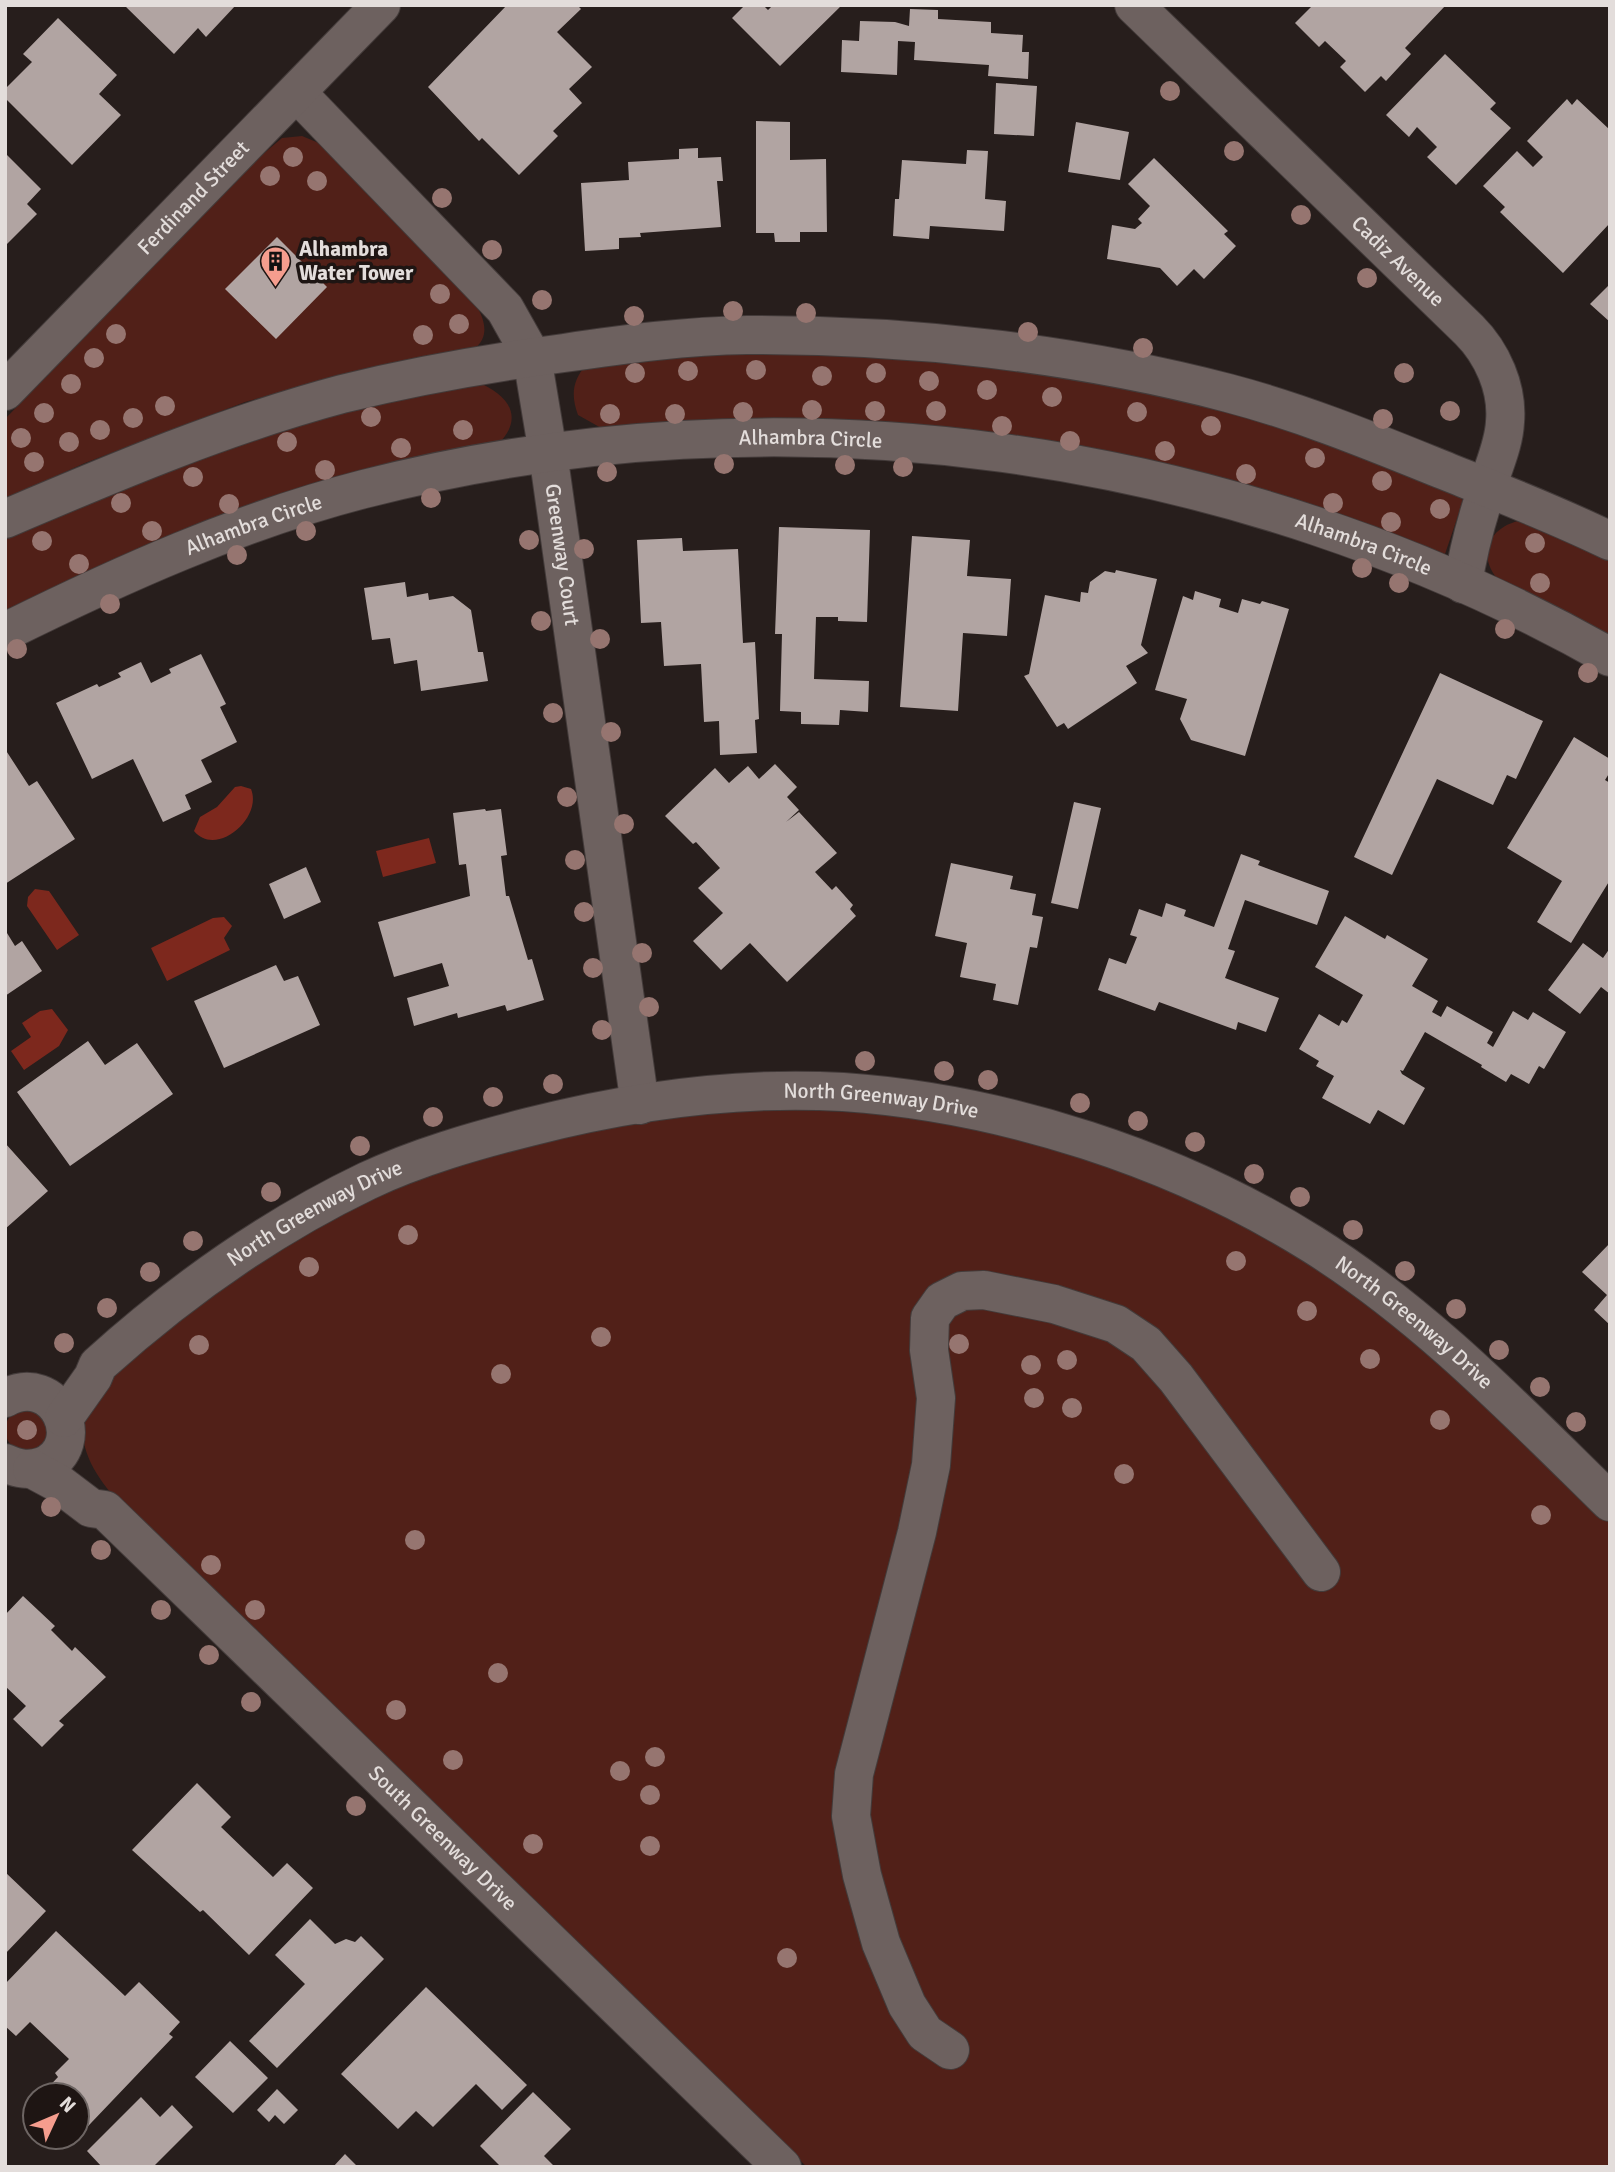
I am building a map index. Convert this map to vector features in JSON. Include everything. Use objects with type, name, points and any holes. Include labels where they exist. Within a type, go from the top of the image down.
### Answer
[{"type":"street","name":"Ferdinand Street","points":[[5,391],[381,5]]},
{"type":"street","name":"Cadiz Avenue","points":[[1133,5],[1484,347],[1496,374],[1505,410],[1502,442],[1467,556],[1463,584]]},
{"type":"street","name":"Greenway Court","points":[[297,93],[505,309],[532,357],[548,453],[640,1105]]},
{"type":"street","points":[[5,519],[149,459],[294,408],[431,374],[532,357],[661,341],[758,335],[892,340],[986,349],[1096,364],[1181,382],[1268,405],[1350,432],[1573,523],[1610,541]]},
{"type":"street","name":"Alhambra Circle","points":[[5,632],[143,567],[302,507],[360,490],[466,465],[548,453],[708,439],[782,438],[896,441],[984,449],[1144,478],[1222,497],[1371,545],[1540,620],[1610,657]]},
{"type":"street","name":"North Greenway Drive","points":[[15,1469],[51,1461],[59,1452],[70,1405],[93,1377],[99,1364],[155,1316],[236,1256],[312,1210],[369,1180],[485,1138],[563,1118],[732,1094],[843,1092],[992,1114],[1074,1137],[1154,1165],[1273,1221],[1362,1278],[1459,1356],[1610,1502]]},
{"type":"street","points":[[950,2050],[925,2033],[907,2005],[881,1944],[862,1875],[851,1816],[854,1774],[918,1532],[930,1465],[936,1398],[929,1350],[930,1318],[942,1301],[962,1291],[984,1290],[1042,1302],[1116,1324],[1146,1344],[1176,1378],[1321,1572]]},
{"type":"street","name":"North Greenway Drive","points":[[15,1394],[54,1385],[83,1366],[99,1364]]},
{"type":"street","name":"South Greenway Drive","points":[[15,1394],[53,1402],[89,1478],[103,1496],[105,1510]]},
{"type":"street","name":"South Greenway Drive","points":[[15,1469],[58,1483],[91,1508],[105,1510],[782,2167]]},
{"type":"shaded area","points":[[302,136],[326,146],[475,303],[484,327],[483,338],[479,344],[474,349],[363,369],[245,402],[85,463],[5,499],[5,419],[256,160],[282,138]]},
{"type":"shaded area","points":[[875,353],[1103,382],[1260,418],[1458,492],[1463,501],[1445,554],[1439,557],[999,434],[939,426],[773,419],[603,429],[578,415],[574,401],[575,383],[586,365],[681,354]]},
{"type":"shaded area","points":[[477,382],[495,391],[508,405],[511,421],[502,440],[5,616],[5,531],[313,415]]},
{"type":"shaded area","points":[[1535,521],[1610,560],[1610,640],[1502,584],[1494,574],[1487,554],[1493,536],[1511,523]]},
{"type":"shaded area","points":[[235,787],[251,789],[253,800],[250,812],[235,831],[214,840],[203,838],[194,831],[200,817],[217,807]]},
{"type":"shaded area","points":[[429,838],[436,863],[383,877],[376,851]]},
{"type":"shaded area","points":[[35,889],[49,891],[79,935],[57,950],[27,906],[28,897]]},
{"type":"shaded area","points":[[224,917],[232,926],[224,938],[230,950],[167,981],[151,948],[213,918]]},
{"type":"shaded area","points":[[52,1009],[68,1030],[59,1046],[24,1070],[11,1051],[31,1037],[22,1023],[40,1011]]},
{"type":"shaded area","points":[[772,1108],[916,1116],[1051,1143],[1210,1205],[1363,1297],[1494,1411],[1610,1523],[1610,2167],[807,2167],[126,1510],[109,1491],[89,1459],[83,1421],[118,1368],[229,1278],[328,1218],[450,1164],[638,1119]]},
{"type":"shaded area","points":[[26,1409],[41,1415],[47,1430],[41,1445],[26,1451],[11,1445],[5,1430],[11,1415]]},
{"type":"building","points":[[124,5],[236,5],[206,37],[198,28],[174,54]]},
{"type":"building","points":[[507,5],[577,5],[581,9],[557,32],[592,67],[569,89],[582,103],[553,131],[558,136],[519,175],[482,138],[479,141],[428,87]]},
{"type":"building","points":[[745,5],[763,5],[768,10],[773,5],[842,5],[780,66],[732,18]]},
{"type":"building","points":[[1313,5],[1446,5],[1405,48],[1411,54],[1386,81],[1381,76],[1365,92],[1340,67],[1346,61],[1325,41],[1319,47],[1295,23]]},
{"type":"building","points":[[910,9],[938,10],[938,19],[991,22],[991,33],[1023,35],[1022,52],[1029,52],[1028,79],[988,76],[989,65],[914,60],[915,42],[898,41],[897,75],[841,72],[842,40],[859,41],[860,21],[895,22],[909,26]]},
{"type":"building","points":[[58,18],[117,75],[99,94],[121,115],[72,165],[5,98],[5,89],[32,62],[23,54]]},
{"type":"building","points":[[1445,54],[1496,103],[1490,109],[1511,128],[1456,185],[1427,157],[1437,147],[1417,127],[1409,137],[1386,115]]},
{"type":"building","points":[[996,83],[1037,86],[1034,136],[994,134]]},
{"type":"building","points":[[1567,99],[1572,105],[1577,99],[1610,130],[1610,223],[1563,273],[1500,212],[1505,207],[1483,186],[1517,151],[1533,167],[1543,157],[1527,141]]},
{"type":"building","points":[[756,121],[790,122],[790,160],[826,159],[827,232],[800,232],[800,242],[775,242],[774,233],[756,233]]},
{"type":"building","points":[[1076,122],[1129,132],[1120,180],[1068,172]]},
{"type":"building","points":[[698,148],[698,158],[721,157],[723,181],[717,181],[721,227],[640,233],[641,237],[619,238],[619,249],[585,251],[581,183],[629,180],[628,162],[679,159],[679,149]]},
{"type":"building","points":[[967,150],[988,151],[985,199],[1006,201],[1004,231],[930,226],[929,239],[893,236],[895,199],[899,199],[902,160],[966,164]]},
{"type":"building","points":[[5,153],[41,189],[27,204],[37,214],[5,246]]},
{"type":"building","points":[[1154,158],[1228,231],[1224,234],[1236,246],[1204,279],[1194,269],[1177,286],[1160,268],[1107,259],[1112,225],[1135,229],[1142,223],[1138,219],[1150,206],[1128,184]]},
{"type":"building","name":"Alhambra Water Tower","points":[[277,237],[327,287],[276,339],[225,289]]},
{"type":"building","points":[[1610,284],[1610,322],[1590,304]]},
{"type":"building","points":[[779,527],[870,530],[867,622],[838,621],[838,617],[816,617],[814,679],[869,681],[868,712],[840,710],[839,725],[801,724],[801,712],[780,711],[782,634],[775,634]]},
{"type":"building","points":[[912,536],[970,540],[967,576],[1011,579],[1007,636],[963,633],[958,711],[900,707]]},
{"type":"building","points":[[682,538],[683,551],[738,549],[743,643],[755,642],[759,719],[755,720],[757,753],[720,755],[719,721],[704,722],[701,664],[664,666],[661,622],[641,623],[637,540]]},
{"type":"building","points":[[1116,570],[1157,579],[1141,645],[1148,653],[1126,666],[1137,683],[1068,729],[1064,723],[1057,727],[1024,676],[1029,674],[1045,595],[1080,602],[1081,592],[1088,593],[1090,582],[1105,571],[1115,573]]},
{"type":"building","points":[[405,582],[407,597],[428,593],[429,600],[453,596],[471,610],[478,652],[483,652],[488,681],[421,691],[417,660],[394,664],[390,638],[372,640],[364,588]]},
{"type":"building","points":[[1195,591],[1221,599],[1219,607],[1238,613],[1242,599],[1260,604],[1262,601],[1289,609],[1245,756],[1191,740],[1180,719],[1187,699],[1155,690],[1183,596],[1193,600]]},
{"type":"building","points":[[201,654],[226,704],[220,707],[237,742],[201,760],[212,782],[185,795],[191,809],[163,822],[133,759],[92,779],[56,703],[97,684],[99,687],[121,677],[118,673],[141,662],[151,683],[171,673],[169,669]]},
{"type":"building","points":[[1440,673],[1543,721],[1516,779],[1507,775],[1493,805],[1437,779],[1392,875],[1354,857]]},
{"type":"building","points":[[1574,737],[1610,759],[1610,772],[1605,780],[1610,783],[1610,880],[1571,943],[1537,922],[1562,881],[1507,848]]},
{"type":"building","points":[[5,749],[29,786],[37,781],[75,839],[5,884]]},
{"type":"building","points":[[775,764],[797,787],[787,797],[799,810],[786,822],[799,812],[837,853],[815,872],[832,890],[836,886],[853,905],[850,909],[856,916],[787,982],[750,943],[721,970],[693,941],[723,913],[698,888],[720,868],[696,842],[693,844],[665,816],[715,768],[729,783],[748,766],[759,779]]},
{"type":"building","points":[[1074,802],[1101,808],[1078,909],[1051,903]]},
{"type":"building","points":[[501,809],[507,855],[501,856],[506,896],[509,896],[528,960],[532,959],[544,1000],[507,1011],[505,1005],[458,1018],[457,1013],[414,1026],[407,998],[449,986],[442,963],[394,977],[378,922],[470,896],[466,864],[459,865],[453,813]]},
{"type":"building","points":[[1241,854],[1260,861],[1258,865],[1329,891],[1317,925],[1245,900],[1228,949],[1235,951],[1225,978],[1279,998],[1266,1032],[1238,1022],[1236,1030],[1159,1002],[1155,1011],[1098,990],[1109,958],[1126,964],[1137,937],[1130,935],[1139,909],[1162,917],[1166,903],[1186,910],[1184,916],[1214,927]]},
{"type":"building","points":[[951,863],[1013,876],[1010,889],[1036,894],[1032,915],[1043,917],[1037,948],[1030,947],[1018,1005],[993,1000],[996,984],[960,977],[967,943],[935,936]]},
{"type":"building","points":[[306,867],[321,902],[284,919],[269,884]]},
{"type":"building","points":[[1345,916],[1385,939],[1387,935],[1428,959],[1412,986],[1438,1001],[1432,1012],[1441,1017],[1447,1006],[1493,1032],[1487,1043],[1493,1047],[1513,1011],[1528,1020],[1533,1012],[1566,1032],[1544,1069],[1539,1066],[1529,1084],[1511,1074],[1506,1082],[1425,1032],[1403,1071],[1400,1070],[1425,1088],[1404,1125],[1378,1110],[1370,1124],[1322,1098],[1334,1076],[1316,1066],[1319,1061],[1299,1049],[1319,1014],[1339,1026],[1342,1020],[1347,1023],[1363,995],[1315,967]]},
{"type":"building","points":[[7,933],[15,946],[22,941],[42,971],[5,996],[5,934]]},
{"type":"building","points":[[1583,943],[1603,958],[1610,948],[1610,994],[1601,987],[1580,1014],[1548,990]]},
{"type":"building","points":[[276,965],[284,981],[298,976],[320,1025],[224,1068],[194,1001]]},
{"type":"building","points":[[88,1041],[105,1065],[137,1043],[173,1094],[70,1166],[17,1092]]},
{"type":"building","points":[[5,1143],[48,1191],[5,1229]]},
{"type":"building","points":[[1610,1243],[1610,1325],[1594,1310],[1607,1295],[1582,1272]]},
{"type":"building","points":[[23,1596],[55,1626],[51,1630],[72,1651],[75,1647],[106,1677],[59,1721],[64,1725],[42,1747],[13,1719],[26,1706],[5,1686],[5,1615]]},
{"type":"building","points":[[197,1783],[231,1817],[221,1827],[273,1877],[287,1863],[313,1888],[249,1955],[203,1910],[200,1912],[132,1850]]},
{"type":"building","points":[[5,1872],[46,1911],[5,1954]]},
{"type":"building","points":[[310,1919],[335,1944],[346,1939],[355,1942],[361,1936],[384,1959],[277,2068],[249,2041],[305,1984],[275,1955]]},
{"type":"building","points":[[56,1931],[125,1996],[139,1982],[180,2022],[169,2034],[173,2037],[91,2123],[91,2081],[54,2081],[58,2077],[55,2073],[69,2059],[30,2022],[16,2036],[5,2026],[5,1984]]},
{"type":"building","points":[[426,1987],[527,2085],[502,2110],[476,2084],[433,2127],[416,2111],[398,2129],[341,2074]]},
{"type":"building","points":[[230,2041],[268,2078],[233,2113],[195,2077]]},
{"type":"building","points":[[277,2089],[298,2110],[284,2124],[275,2115],[269,2122],[257,2110]]},
{"type":"building","points":[[533,2092],[571,2129],[544,2156],[555,2167],[501,2167],[480,2146]]},
{"type":"building","points":[[141,2097],[160,2117],[172,2105],[193,2127],[153,2167],[102,2167],[87,2151],[91,2151],[91,2147]]},
{"type":"building","points":[[345,2154],[358,2167],[333,2167]]},
{"type":"place","name":"Alhambra Water Tower","points":[[276,288]]}]
